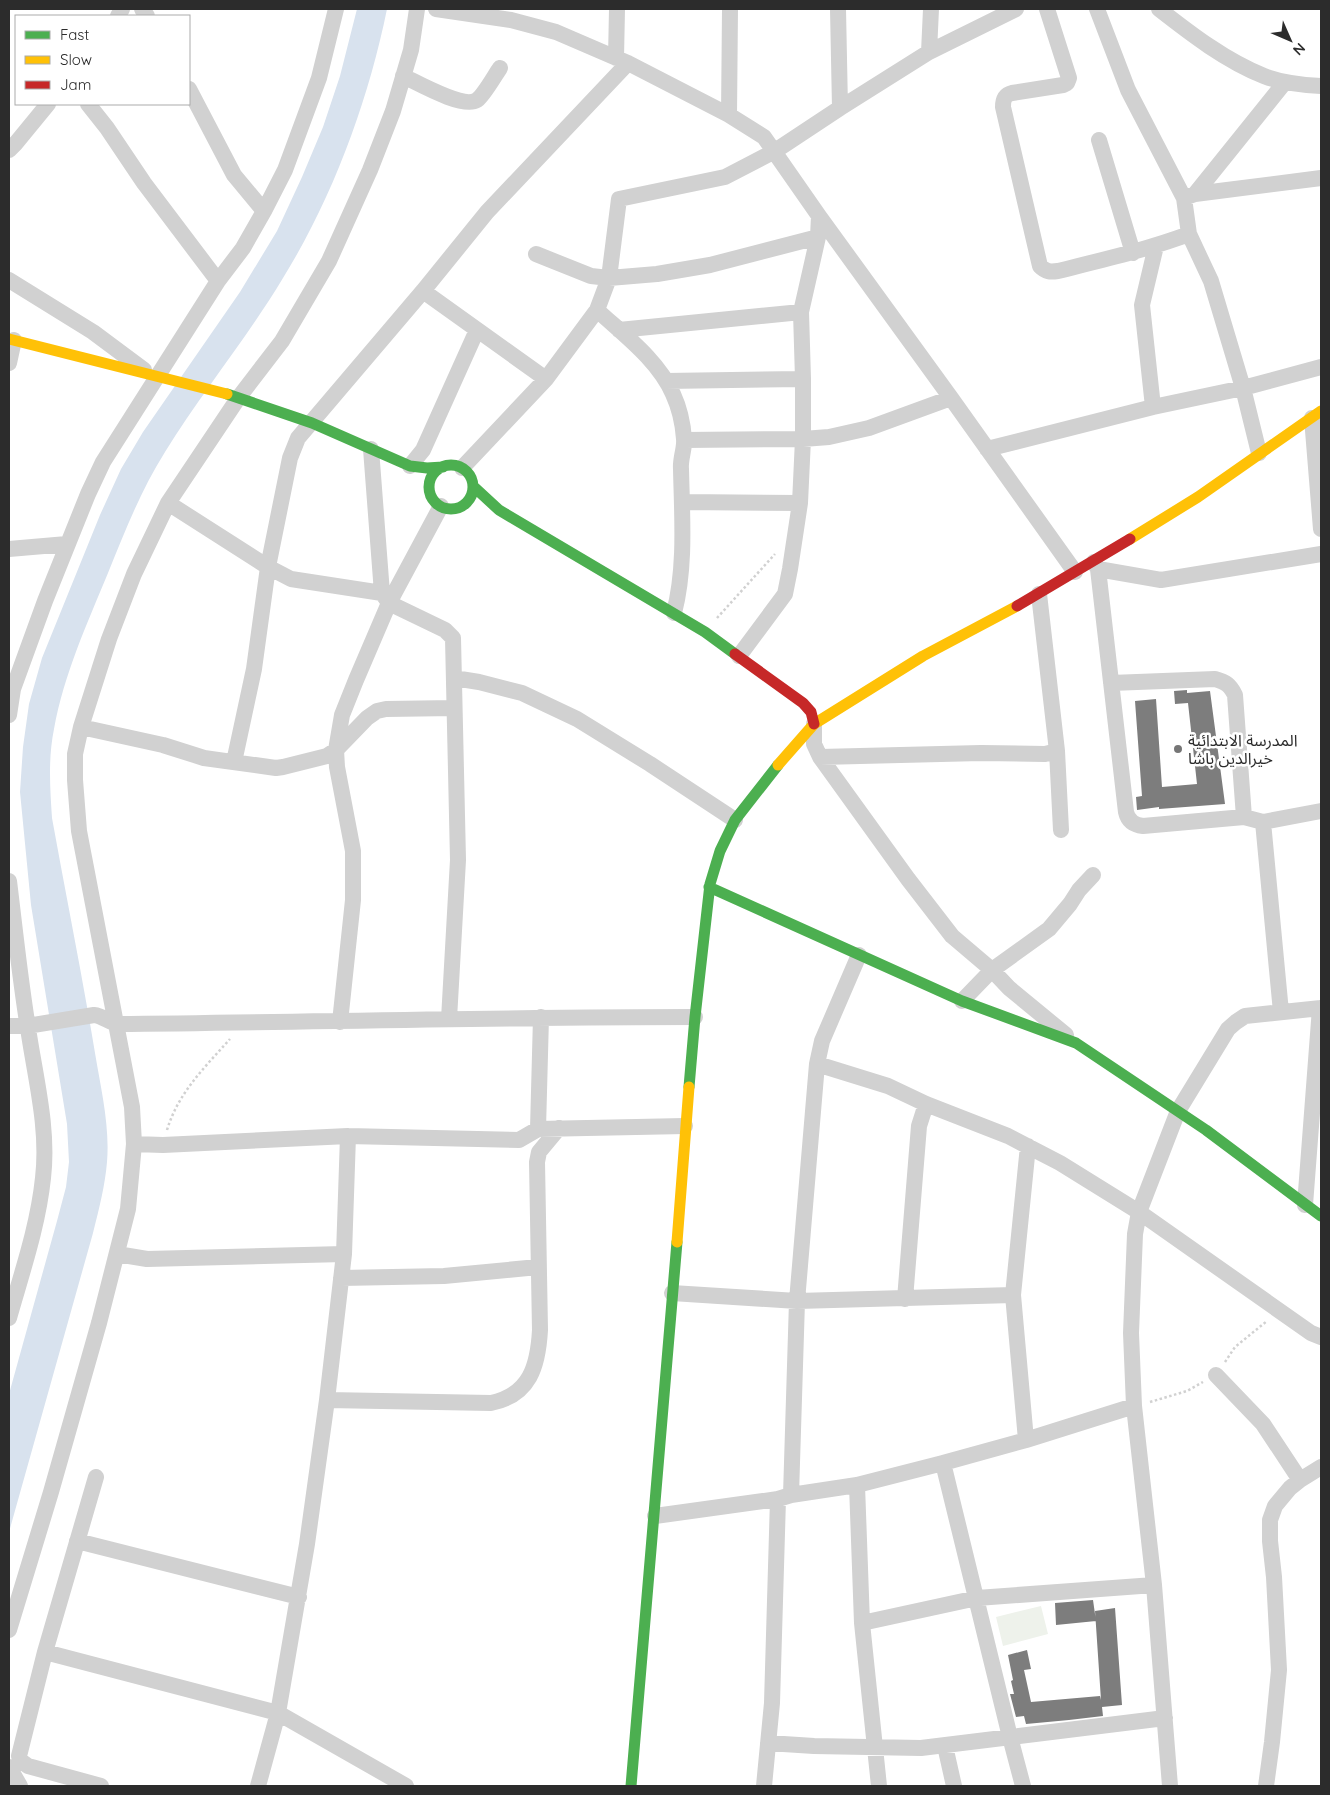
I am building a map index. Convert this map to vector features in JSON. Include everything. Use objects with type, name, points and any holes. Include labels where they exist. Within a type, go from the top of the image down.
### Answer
[{"type":"street","points":[[9,715],[11,689],[68,544],[104,462],[154,375],[218,281],[243,248],[285,170],[319,78],[336,9]]},
{"type":"street","points":[[9,1630],[51,1492],[117,1254],[128,1208],[134,1144],[132,1107],[79,832],[75,763],[80,727],[109,639],[134,574],[168,503],[239,397],[282,340],[328,262],[393,111],[411,50],[417,9]]},
{"type":"street","points":[[436,9],[511,20],[556,32],[622,60],[728,114],[764,137],[818,216],[1075,572]]},
{"type":"street","points":[[234,762],[254,669],[268,567],[290,458],[298,438],[423,291],[487,212],[622,60],[617,9]]},
{"type":"street","points":[[728,114],[730,9]]},
{"type":"street","points":[[838,9],[840,108]]},
{"type":"street","points":[[929,52],[931,9]]},
{"type":"street","points":[[462,468],[546,379],[597,310],[609,278],[619,199],[725,177],[775,151],[929,52],[1016,9]]},
{"type":"street","points":[[1047,9],[1069,78],[1067,83],[1007,94],[1003,99],[1003,107],[1018,176],[1040,266],[1044,270],[1051,272],[1133,253],[1189,234]]},
{"type":"street","points":[[1097,9],[1128,90],[1190,196],[1189,234],[1211,281],[1243,388],[1259,453]]},
{"type":"street","points":[[1159,9],[1206,44],[1264,76],[1285,82],[1321,86]]},
{"type":"street","points":[[403,76],[457,100],[470,102],[478,100],[500,68]]},
{"type":"street","points":[[1190,196],[1285,82]]},
{"type":"street","points":[[190,91],[234,175],[264,211]]},
{"type":"street","points":[[9,150],[47,105]]},
{"type":"street","points":[[89,105],[107,128],[144,183],[218,281]]},
{"type":"street","points":[[1099,140],[1133,253]]},
{"type":"street","points":[[1190,196],[1321,178]]},
{"type":"street","points":[[739,656],[786,594],[800,503],[803,439],[801,312],[818,237],[818,216]]},
{"type":"street","points":[[536,254],[591,276],[609,278],[657,274],[710,265],[818,237]]},
{"type":"street","points":[[1153,406],[1142,305],[1156,246]]},
{"type":"street","points":[[9,280],[93,332],[154,375]]},
{"type":"street","points":[[423,291],[546,379]]},
{"type":"street","points":[[597,310],[650,360],[666,381],[679,411],[684,440],[680,466],[682,502],[680,584],[674,613]]},
{"type":"street","points":[[619,330],[801,312]]},
{"type":"street","points":[[410,466],[423,450],[476,330]]},
{"type":"street","points":[[9,363],[12,339],[239,397],[312,423],[410,466],[426,468],[450,465],[462,468],[471,478],[473,486],[469,500],[464,505]]},
{"type":"street","points":[[988,449],[1153,406],[1243,388],[1321,368]]},
{"type":"street","points":[[666,381],[803,378]]},
{"type":"street","points":[[684,440],[829,437],[869,428],[951,398]]},
{"type":"street","points":[[630,1786],[655,1516],[685,1126],[709,887],[720,851],[735,820],[769,775],[814,724],[923,656],[1039,594],[1075,572],[1096,566],[1259,453],[1317,423],[1321,529]]},
{"type":"street","points":[[371,449],[386,598]]},
{"type":"street","points":[[410,466],[430,492],[432,498],[440,506],[452,509],[464,505],[476,505],[499,510]]},
{"type":"street","points":[[430,492],[431,480],[434,474],[443,467]]},
{"type":"street","points":[[473,486],[499,510],[705,632],[803,703],[811,712],[814,724],[814,744],[820,757],[908,879],[952,936],[992,970],[1009,988],[1076,1043],[1206,1130],[1321,1216]]},
{"type":"street","points":[[682,502],[800,503]]},
{"type":"street","points":[[168,503],[268,567],[291,579],[386,598],[445,630],[453,638],[458,860],[449,1019]]},
{"type":"street","points":[[340,1022],[353,900],[353,851],[336,750],[346,706],[386,598],[440,506]]},
{"type":"street","points":[[9,549],[68,544]]},
{"type":"street","points":[[1096,566],[1161,580],[1321,554]]},
{"type":"street","points":[[1096,566],[1126,812],[1130,821],[1143,826],[1244,817],[1263,822],[1321,811]]},
{"type":"street","points":[[1039,594],[1057,751],[1061,830]]},
{"type":"street","points":[[454,678],[480,682],[522,693],[577,719],[735,820]]},
{"type":"street","points":[[1111,683],[1215,679],[1227,683],[1231,687],[1235,695],[1244,817]]},
{"type":"street","points":[[80,727],[163,745],[204,758],[283,767],[327,756],[336,750],[367,718],[377,711],[386,709],[454,708]]},
{"type":"street","points":[[820,757],[981,753],[1045,754],[1057,751]]},
{"type":"street","points":[[1263,822],[1281,1012]]},
{"type":"street","points":[[962,1001],[992,970],[1048,929],[1093,875]]},
{"type":"street","points":[[9,881],[27,1026],[44,1129],[43,1178],[35,1227],[9,1318]]},
{"type":"street","points":[[709,887],[962,1001],[1076,1043]]},
{"type":"street","points":[[764,1786],[772,1703],[797,1301],[817,1064],[822,1041],[859,954]]},
{"type":"street","points":[[1170,1786],[1154,1585],[1134,1406],[1131,1324],[1138,1212],[1178,1112],[1228,1029],[1246,1016],[1321,1008],[1315,1155],[1305,1204]]},
{"type":"street","points":[[9,1026],[27,1026],[94,1015],[101,1016],[117,1024],[340,1022],[541,1017],[695,1017]]},
{"type":"street","points":[[538,1129],[541,1017]]},
{"type":"street","points":[[817,1064],[888,1086],[926,1104],[1008,1136],[1060,1163],[1138,1212],[1312,1333],[1321,1337]]},
{"type":"street","points":[[905,1299],[919,1126],[926,1104]]},
{"type":"street","points":[[134,1144],[163,1145],[348,1136],[519,1140],[538,1129],[685,1126]]},
{"type":"street","points":[[327,1400],[491,1403],[511,1397],[524,1387],[533,1370],[539,1349],[537,1162],[539,1152],[559,1128]]},
{"type":"street","points":[[258,1786],[278,1713],[299,1597],[327,1400],[344,1254],[348,1136]]},
{"type":"street","points":[[1026,1440],[1013,1294],[1028,1146]]},
{"type":"street","points":[[117,1254],[147,1259],[344,1254]]},
{"type":"street","points":[[341,1278],[444,1276],[538,1267]]},
{"type":"street","points":[[672,1293],[797,1301],[1013,1294]]},
{"type":"street","points":[[1216,1376],[1263,1424],[1300,1480]]},
{"type":"street","points":[[655,1516],[857,1485],[1026,1440],[1134,1406]]},
{"type":"street","points":[[943,1463],[1023,1786]]},
{"type":"street","points":[[1266,1786],[1278,1670],[1270,1520],[1275,1506],[1300,1480],[1321,1467]]},
{"type":"street","points":[[96,1477],[45,1652],[19,1756],[28,1766],[101,1786]]},
{"type":"street","points":[[857,1485],[862,1623],[879,1786]]},
{"type":"street","points":[[77,1541],[299,1597]]},
{"type":"street","points":[[862,1623],[977,1598],[1154,1585]]},
{"type":"street","points":[[45,1652],[278,1713],[406,1786]]},
{"type":"street","points":[[768,1742],[814,1746],[921,1748],[1165,1718]]},
{"type":"street","points":[[945,1746],[954,1786]]},
{"type":"street","points":[[9,1767],[20,1786]]},
{"type":"path","points":[[705,632],[777,552]]},
{"type":"path","points":[[163,1145],[171,1116],[181,1098],[192,1082],[245,1023]]},
{"type":"shaded area","points":[[357,9],[387,9],[370,79],[347,148],[333,182],[318,215],[283,278],[255,322],[179,430],[148,481],[127,526],[84,630],[58,709],[50,762],[52,818],[102,1094],[108,1148],[103,1189],[93,1233],[9,1532],[9,1394],[66,1187],[69,1162],[67,1124],[31,905],[20,792],[23,747],[29,704],[42,658],[100,515],[121,469],[143,432],[240,292],[277,231],[323,127],[340,76]]},
{"type":"shaded area","points":[[1041,1606],[1048,1634],[1003,1646],[996,1617]]},
{"type":"building","points":[[1187,690],[1187,693],[1210,691],[1225,804],[1137,810],[1136,797],[1142,796],[1135,701],[1156,699],[1162,787],[1197,784],[1188,703],[1175,704],[1174,691]]},
{"type":"building","points":[[1093,1600],[1096,1621],[1056,1625],[1055,1603]]},
{"type":"building","points":[[1115,1608],[1122,1705],[1102,1707],[1103,1716],[1069,1720],[1026,1724],[1024,1716],[1016,1717],[1010,1694],[1014,1694],[1008,1655],[1027,1650],[1031,1669],[1024,1670],[1031,1702],[1100,1696],[1101,1700],[1095,1611]]},
{"type":"traffic: fast","points":[[227,394],[312,423],[410,466],[443,467]]},
{"type":"traffic: fast","points":[[451,465],[463,469],[469,475],[473,487],[469,499],[463,505],[451,509],[439,505],[433,499],[429,487],[433,475],[439,469],[451,465]]},
{"type":"traffic: fast","points":[[473,486],[499,510],[705,632],[735,654]]},
{"type":"traffic: fast","points":[[689,1087],[710,884],[720,851],[735,820],[778,765]]},
{"type":"traffic: fast","points":[[709,887],[962,1001],[1076,1043],[1206,1130],[1321,1216]]},
{"type":"traffic: fast","points":[[631,1786],[677,1242]]},
{"type":"traffic: slow","points":[[9,339],[227,394]]},
{"type":"traffic: slow","points":[[1130,539],[1198,497],[1321,411]]},
{"type":"traffic: slow","points":[[778,765],[814,724],[923,656],[1017,606]]},
{"type":"traffic: slow","points":[[677,1242],[689,1087]]},
{"type":"traffic: jam","points":[[1017,606],[1130,539]]},
{"type":"traffic: jam","points":[[735,654],[803,703],[811,712],[814,724]]},
{"type":"place","name":"المدرسة الابتدائية خيرالدين باشا","points":[[1178,749]]}]
